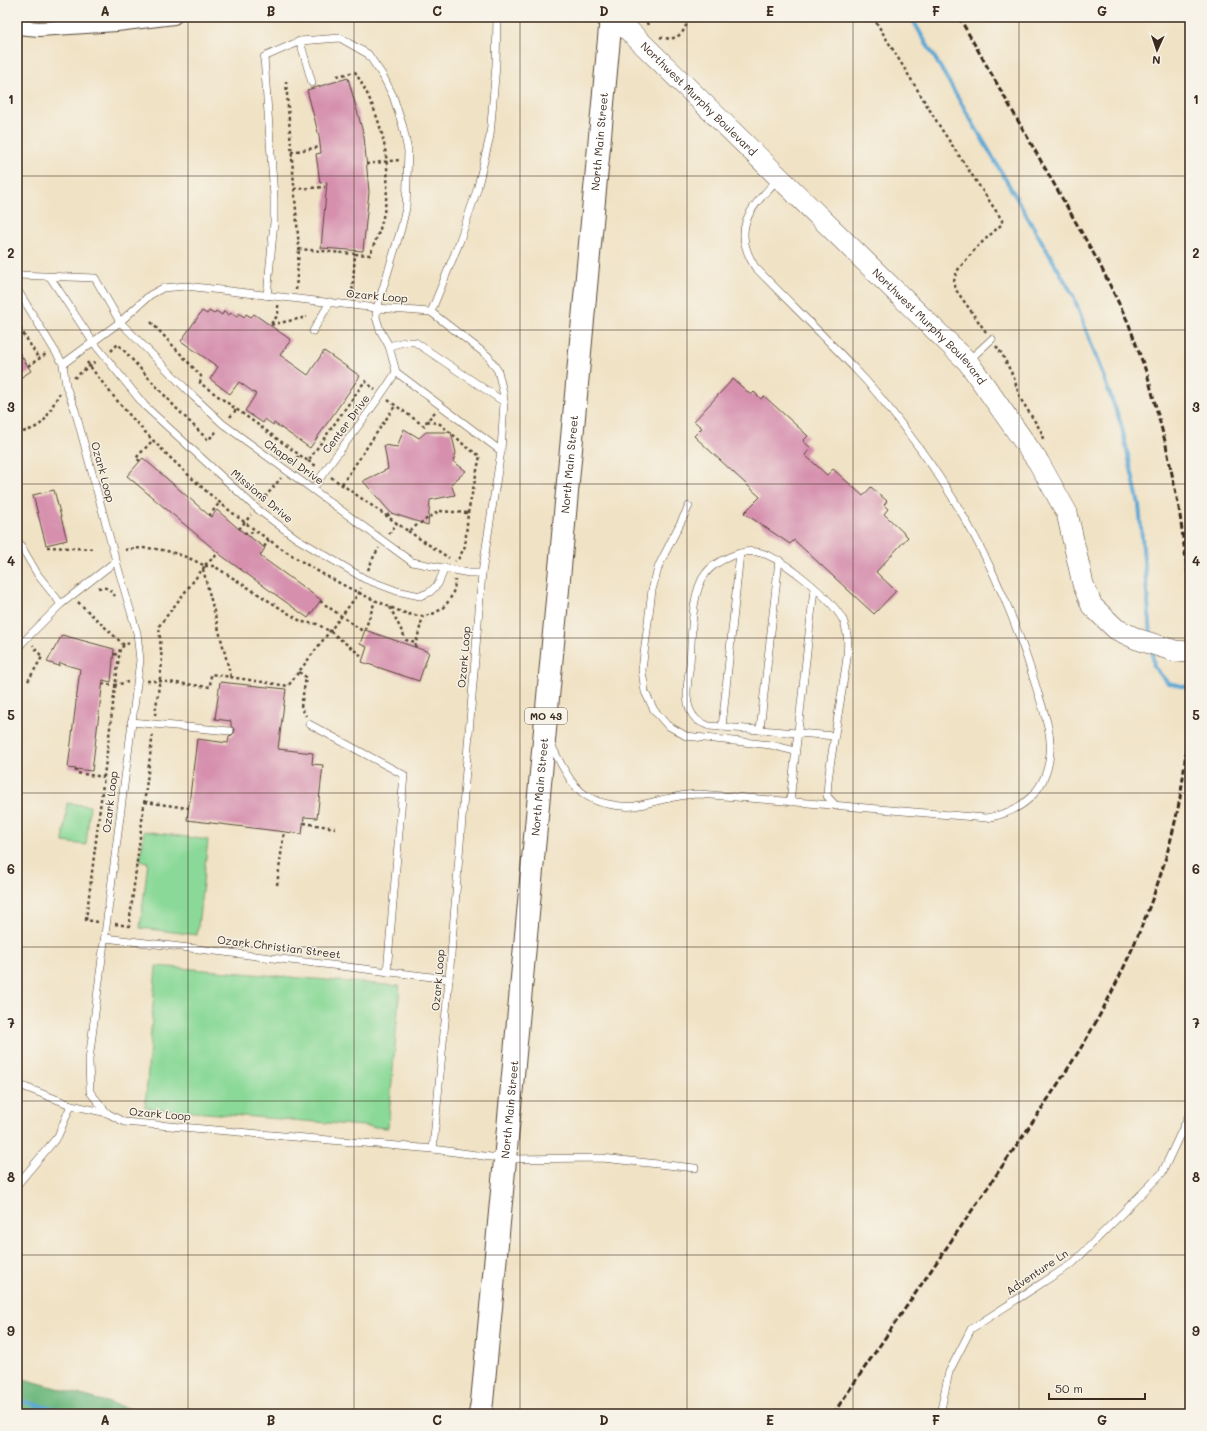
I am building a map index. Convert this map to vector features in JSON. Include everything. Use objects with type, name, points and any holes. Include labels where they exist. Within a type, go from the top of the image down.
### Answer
[{"type":"main road","name":"North Main Street","points":[[480,1414],[545,733],[610,17]]},
{"type":"street","points":[[17,27],[39,29],[116,24],[174,17]]},
{"type":"street","name":"Northwest Murphy Boulevard","points":[[615,17],[968,362],[1039,463],[1067,513],[1084,584],[1092,606],[1116,629],[1137,639],[1182,651]]},
{"type":"lane","points":[[431,312],[459,243],[477,190],[490,136],[496,65],[497,17]]},
{"type":"lane","points":[[267,296],[274,222],[274,197],[264,57],[300,41],[340,38],[368,54],[383,76],[393,96],[408,151],[406,208],[377,308],[376,317],[380,330],[389,346],[396,372],[501,451]]},
{"type":"lane","points":[[300,41],[312,83]]},
{"type":"lane","points":[[545,733],[573,784],[592,800],[619,807],[635,806],[686,794],[699,794],[986,818],[999,816],[1022,805],[1039,787],[1048,766],[1050,746],[1047,722],[1025,652],[984,554],[959,509],[921,450],[880,397],[859,373],[754,267],[749,258],[745,249],[744,241],[747,218],[754,205],[779,178]]},
{"type":"lane","points":[[17,274],[50,277]]},
{"type":"lane","name":"Chapel Drive","points":[[50,277],[95,278],[120,322],[193,396],[223,424],[287,471],[313,488],[412,562],[469,573],[482,573]]},
{"type":"lane","name":"Missions Drive","points":[[50,277],[93,342],[144,406],[256,508],[296,538],[365,579],[397,591],[420,596],[430,592],[438,584],[445,568]]},
{"type":"lane","name":"Ozark Loop","points":[[186,286],[377,308],[431,312],[488,356],[498,371],[504,402],[501,451],[482,573],[450,979],[433,1149],[124,1122],[107,1114],[90,1092],[89,1060],[140,660],[137,633],[116,562],[75,410],[66,386],[63,364],[120,322],[150,295],[163,288],[186,286]]},
{"type":"lane","points":[[17,290],[63,364]]},
{"type":"lane","points":[[313,331],[330,302]]},
{"type":"lane","points":[[968,362],[992,340]]},
{"type":"lane","points":[[389,346],[404,342],[415,342],[504,402]]},
{"type":"lane","name":"Center Drive","points":[[313,488],[382,395],[396,372]]},
{"type":"lane","points":[[689,506],[659,565],[652,590],[642,670],[645,692],[654,710],[667,726],[686,736],[771,745],[796,752]]},
{"type":"lane","points":[[17,539],[38,575],[61,604]]},
{"type":"lane","points":[[834,736],[709,726],[697,719],[688,708],[687,691],[697,588],[706,572],[719,561],[740,553],[755,551],[768,554],[779,560],[830,602],[843,620],[847,634],[847,659],[834,736],[827,796],[836,806]]},
{"type":"lane","points":[[722,727],[740,553]]},
{"type":"lane","points":[[760,730],[779,560]]},
{"type":"lane","points":[[17,653],[20,644],[61,604],[116,562]]},
{"type":"lane","points":[[790,802],[814,589]]},
{"type":"lane","points":[[131,722],[230,731]]},
{"type":"lane","points":[[310,724],[404,775],[387,972]]},
{"type":"lane","name":"Ozark Christian Street","points":[[105,938],[450,979]]},
{"type":"lane","points":[[17,1084],[71,1105],[107,1114]]},
{"type":"lane","points":[[17,1185],[58,1136],[71,1105]]},
{"type":"lane","name":"Adventure Ln","points":[[940,1414],[949,1372],[970,1329],[1073,1263],[1162,1173],[1190,1113]]},
{"type":"lane","points":[[433,1149],[505,1159],[602,1158],[695,1168]]},
{"type":"path","points":[[644,17],[651,30]]},
{"type":"path","points":[[658,37],[666,39],[679,36],[687,26],[688,17]]},
{"type":"path","points":[[872,17],[942,130],[1002,220],[1002,224],[977,247],[957,271],[954,281],[956,290],[1002,354],[1014,378],[1020,398],[1041,431],[1045,445]]},
{"type":"path","points":[[299,249],[370,255],[385,210],[388,184],[387,161],[384,138],[375,111],[365,88],[355,72],[337,76]]},
{"type":"path","points":[[286,81],[299,249],[296,299]]},
{"type":"path","points":[[291,152],[320,147]]},
{"type":"path","points":[[366,164],[408,159]]},
{"type":"path","points":[[294,189],[325,187]]},
{"type":"path","points":[[351,305],[355,254]]},
{"type":"path","points":[[278,297],[278,315],[270,325],[307,317]]},
{"type":"path","points":[[151,322],[201,376],[200,383],[408,531],[446,557],[455,560]]},
{"type":"path","points":[[17,323],[39,359]]},
{"type":"path","points":[[17,339],[25,335]]},
{"type":"path","points":[[90,365],[118,344],[176,408],[208,440],[236,410]]},
{"type":"path","points":[[28,366],[50,352]]},
{"type":"path","points":[[87,362],[136,423],[220,502],[245,522]]},
{"type":"path","points":[[308,461],[365,381],[395,406],[424,426],[440,405]]},
{"type":"path","points":[[17,433],[41,424],[48,416],[59,393]]},
{"type":"path","points":[[342,484],[395,406]]},
{"type":"path","points":[[427,422],[440,424],[466,448],[480,456]]},
{"type":"path","points":[[140,461],[136,458],[153,440]]},
{"type":"path","points":[[239,529],[300,454]]},
{"type":"path","points":[[209,516],[220,502]]},
{"type":"path","points":[[408,531],[439,510],[468,513]]},
{"type":"path","points":[[387,516],[391,513]]},
{"type":"path","points":[[159,681],[210,687],[211,674],[288,686],[331,632],[341,616],[359,593],[374,556],[397,523]]},
{"type":"path","points":[[244,533],[259,532]]},
{"type":"path","points":[[264,547],[268,540]]},
{"type":"path","points":[[47,547],[95,549]]},
{"type":"path","points":[[125,550],[140,548],[166,551],[181,554],[205,566],[214,566],[302,622],[317,624],[331,632],[363,657]]},
{"type":"path","points":[[128,636],[130,643],[120,648],[86,920],[129,926],[162,663],[159,626],[205,566],[219,553]]},
{"type":"path","points":[[203,569],[231,677]]},
{"type":"path","points":[[95,590],[100,587],[106,588],[112,591],[116,599]]},
{"type":"path","points":[[84,598],[78,603],[125,646]]},
{"type":"path","points":[[320,601],[365,631],[375,600]]},
{"type":"path","points":[[390,607],[406,640],[416,642]]},
{"type":"path","points":[[414,647],[423,616]]},
{"type":"path","points":[[28,681],[42,657],[33,645],[39,640]]},
{"type":"path","points":[[114,654],[119,655]]},
{"type":"path","points":[[299,672],[306,677],[301,707],[310,724]]},
{"type":"path","points":[[102,684],[115,685]]},
{"type":"path","points":[[76,769],[76,773],[104,777]]},
{"type":"path","points":[[145,802],[188,808]]},
{"type":"path","points":[[304,823],[335,828]]},
{"type":"path","points":[[277,885],[284,832]]},
{"type":"green space","points":[[67,803],[90,806],[86,845],[63,842]]},
{"type":"green space","points":[[144,831],[208,840],[197,935],[140,928],[148,862],[140,861]]},
{"type":"green space","points":[[156,966],[400,986],[388,1128],[145,1108]]},
{"type":"green space","points":[[17,1377],[149,1414],[17,1414]]},
{"type":"building","points":[[348,78],[364,136],[369,192],[363,251],[321,248],[327,182],[320,183],[316,154],[321,153],[319,136],[307,90]]},
{"type":"building","points":[[202,311],[207,314],[209,311],[214,314],[216,311],[222,315],[224,311],[229,315],[231,313],[237,317],[239,313],[244,317],[246,314],[251,317],[254,314],[291,340],[280,355],[308,375],[324,351],[360,376],[310,448],[274,423],[273,425],[265,419],[263,423],[245,411],[256,394],[239,382],[230,394],[210,379],[218,367],[181,341]]},
{"type":"building","points":[[17,349],[31,371],[17,380]]},
{"type":"building","points":[[733,379],[751,395],[754,392],[761,399],[764,396],[808,436],[803,441],[811,448],[805,455],[827,475],[833,469],[863,496],[871,487],[887,501],[884,505],[888,509],[884,514],[908,537],[876,572],[896,591],[874,614],[794,540],[790,544],[744,513],[760,497],[694,436],[702,428],[694,421]]},
{"type":"building","points":[[404,429],[419,438],[426,432],[451,432],[456,453],[453,461],[466,471],[451,484],[455,495],[430,500],[428,525],[391,513],[363,481],[388,469],[384,445],[397,447]]},
{"type":"building","points":[[143,458],[211,517],[217,510],[239,529],[265,548],[260,556],[321,600],[308,618],[222,556],[127,476]]},
{"type":"building","points":[[54,490],[67,540],[46,545],[33,495]]},
{"type":"building","points":[[365,630],[429,652],[419,681],[362,662],[367,647],[360,644]]},
{"type":"building","points":[[62,635],[114,649],[111,682],[103,680],[92,771],[68,768],[80,669],[60,663],[59,666],[47,662]]},
{"type":"building","points":[[220,682],[286,689],[278,749],[313,753],[312,764],[323,765],[317,818],[304,817],[302,834],[187,820],[197,739],[228,743],[229,736],[235,732],[231,726],[231,721],[215,719]]},
{"type":"waterway","points":[[911,17],[1073,295],[1121,424],[1139,505],[1151,636]]},
{"type":"waterway","points":[[1152,651],[1154,667],[1168,683],[1190,688]]},
{"type":"waterway","points":[[17,1400],[75,1414]]},
{"type":"railway","points":[[959,17],[1099,263],[1128,322],[1148,377],[1166,445],[1179,508],[1188,575],[1190,611]]},
{"type":"railway","points":[[833,1414],[1052,1093],[1088,1036],[1128,959],[1160,877],[1175,822],[1182,784],[1188,727],[1190,670]]}]
